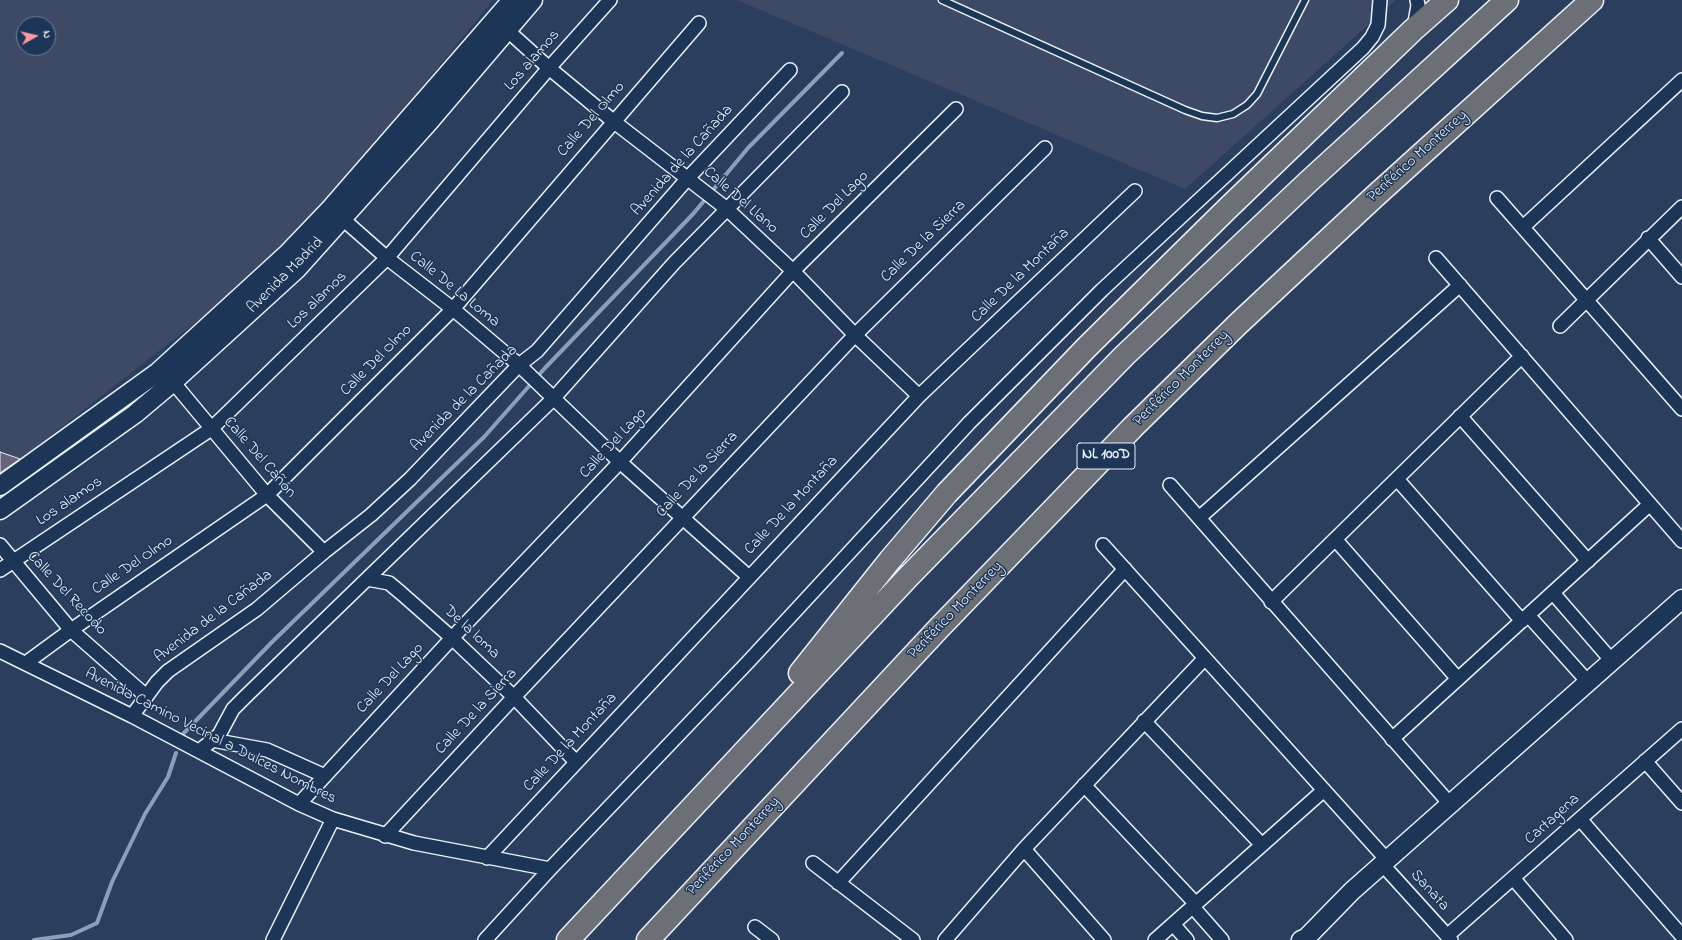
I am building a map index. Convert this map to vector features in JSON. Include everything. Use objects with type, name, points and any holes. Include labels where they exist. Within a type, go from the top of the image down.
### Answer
[{"type":"highway","points":[[769,724],[785,693],[872,583],[947,493],[1087,347],[1228,208],[1413,30],[1447,0]]},
{"type":"highway","points":[[568,940],[909,576],[1125,355],[1308,182],[1507,0]]},
{"type":"highway","name":"Periférico Monterrey","points":[[648,940],[928,639],[1133,427],[1238,324],[1373,198],[1592,0]]},
{"type":"street","name":"Avenida Madrid","points":[[0,510],[135,414],[173,382],[298,269],[337,213],[512,0]]},
{"type":"street","name":"Avenida Madrid","points":[[0,486],[158,372],[287,254],[337,213],[429,122],[533,0]]},
{"type":"street","name":"Los alamos","points":[[0,570],[211,429],[387,258],[549,68],[610,0]]},
{"type":"street","points":[[485,940],[550,869],[749,661],[974,418],[1102,290],[1363,48],[1372,37],[1378,25],[1380,0]]},
{"type":"street","points":[[1413,30],[1417,18],[1417,0]]},
{"type":"street","name":"Calle Del Olmo","points":[[26,663],[71,630],[266,496],[453,309],[613,121],[699,23]]},
{"type":"street","name":"Calle Del Llano","points":[[507,30],[549,68],[613,121],[724,206],[793,271],[855,335],[919,396]]},
{"type":"street","name":"Avenida de la Cañada","points":[[132,716],[146,696],[168,671],[257,609],[390,498],[538,351],[688,178],[790,70]]},
{"type":"street","points":[[1523,227],[1682,80]]},
{"type":"street","points":[[199,751],[219,735],[233,709],[367,579],[550,396],[632,309],[724,206],[842,92]]},
{"type":"street","name":"Calle Del Lago","points":[[299,804],[452,638],[620,462],[793,271],[956,109]]},
{"type":"street","name":"Calle De la Sierra","points":[[386,836],[514,697],[855,335],[1045,148]]},
{"type":"street","name":"Calle De la Montaña","points":[[487,858],[748,577],[919,396],[1135,191]]},
{"type":"street","points":[[1497,198],[1682,409]]},
{"type":"street","points":[[1560,326],[1648,238],[1682,207]]},
{"type":"street","name":"Calle De La Loma","points":[[337,213],[387,258],[453,309],[522,368],[620,462],[748,577]]},
{"type":"street","points":[[1648,238],[1682,277]]},
{"type":"street","points":[[1436,258],[1682,541]]},
{"type":"street","points":[[1199,518],[1460,285]]},
{"type":"street","points":[[1271,602],[1522,356]]},
{"type":"street","name":"Calle Del Cañón","points":[[173,382],[266,496],[324,552]]},
{"type":"street","points":[[1460,416],[1588,561]]},
{"type":"street","points":[[1397,479],[1525,618],[1588,682]]},
{"type":"street","points":[[1170,485],[1271,602],[1450,804]]},
{"type":"street","points":[[1392,739],[1650,504]]},
{"type":"street","points":[[1335,539],[1458,679]]},
{"type":"street","name":"Calle Del Recodo","points":[[0,545],[71,630],[146,696]]},
{"type":"street","name":"Sanata","points":[[1103,545],[1324,790],[1449,938]]},
{"type":"street","points":[[838,883],[1124,569]]},
{"type":"street","name":"De la loma","points":[[367,579],[389,583],[452,638],[514,697],[576,762]]},
{"type":"street","points":[[1553,593],[1612,661]]},
{"type":"street","points":[[1304,939],[1352,891],[1682,599]]},
{"type":"street","name":"Avenida Camino Vecinal a Dulces Nombres","points":[[0,651],[132,716],[299,804],[333,819],[386,836],[414,843],[550,869]]},
{"type":"street","points":[[945,940],[1024,849],[1205,658]]},
{"type":"street","points":[[1144,721],[1262,845]]},
{"type":"street","name":"Cartagena","points":[[1449,938],[1513,878],[1682,728]]},
{"type":"street","points":[[212,740],[267,750],[325,776]]},
{"type":"street","points":[[1645,761],[1682,802]]},
{"type":"street","points":[[1084,785],[1194,905],[1222,940]]},
{"type":"street","points":[[1155,940],[1324,790]]},
{"type":"street","points":[[1580,818],[1682,936]]},
{"type":"street","points":[[273,940],[333,819]]},
{"type":"street","points":[[1024,849],[1104,940]]},
{"type":"street","points":[[812,863],[913,940]]},
{"type":"street","points":[[1513,878],[1566,940]]},
{"type":"street","points":[[1173,924],[1187,940]]},
{"type":"street","points":[[756,927],[772,940]]},
{"type":"lane","points":[[942,0],[1185,110],[1202,116],[1217,118],[1233,114],[1247,105],[1257,94],[1305,0]]},
{"type":"shaded area","points":[[0,0],[493,0],[286,252],[31,451],[0,473]]},
{"type":"shaded area","points":[[737,0],[1396,0],[1185,189]]},
{"type":"building","points":[[0,452],[20,459],[0,473]]},
{"type":"waterway","points":[[182,735],[272,642],[484,437],[545,368],[693,214],[748,148],[842,53]]},
{"type":"waterway","points":[[34,940],[71,935],[97,923],[112,882],[145,814],[168,777],[176,753]]}]
